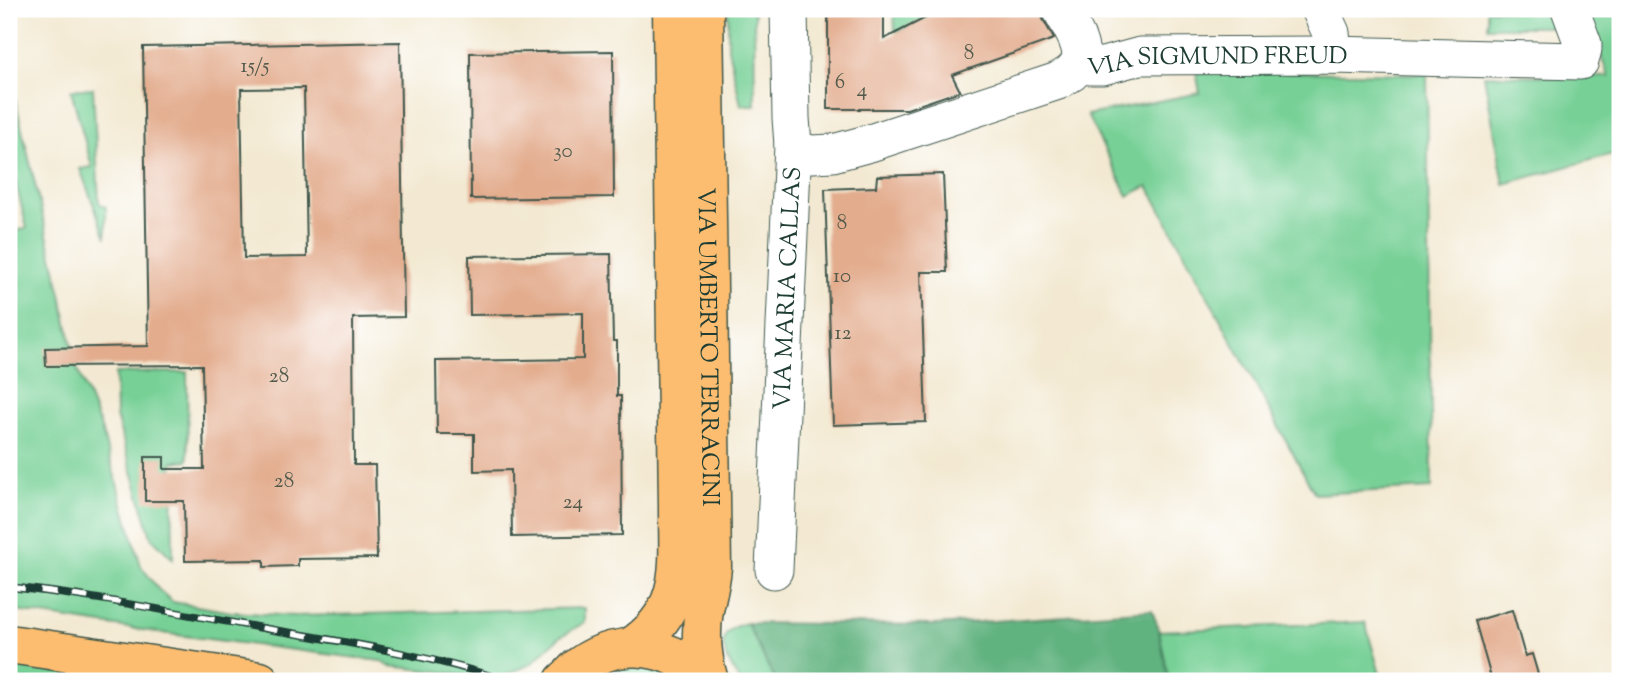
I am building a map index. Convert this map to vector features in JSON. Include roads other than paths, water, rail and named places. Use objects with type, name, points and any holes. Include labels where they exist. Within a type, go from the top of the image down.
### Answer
[{"type":"main road","name":"VIA UMBERTO TERRACINI","points":[[631,647],[649,635],[664,616],[678,576],[673,9]]},
{"type":"main road","name":"VIA UMBERTO TERRACINI","points":[[704,9],[712,567],[701,634],[708,681]]},
{"type":"main road","points":[[9,644],[260,681]]},
{"type":"main road","points":[[564,681],[580,666],[598,655],[631,647],[648,648],[668,654],[692,667],[708,681]]},
{"type":"street","name":"VIA MARIA CALLAS","points":[[774,569],[793,145],[789,9]]},
{"type":"street","points":[[1061,9],[1080,47],[1080,63]]},
{"type":"street","points":[[1320,9],[1331,33],[1333,55]]},
{"type":"street","name":"VIA SIGMUND FREUD","points":[[793,145],[801,152],[812,155],[834,153],[1058,81],[1076,69],[1080,63],[1097,66],[1140,56],[1333,55],[1580,61],[1583,44],[1570,9]]},
{"type":"railway","points":[[9,587],[100,599],[380,649],[444,663],[506,681]]}]
